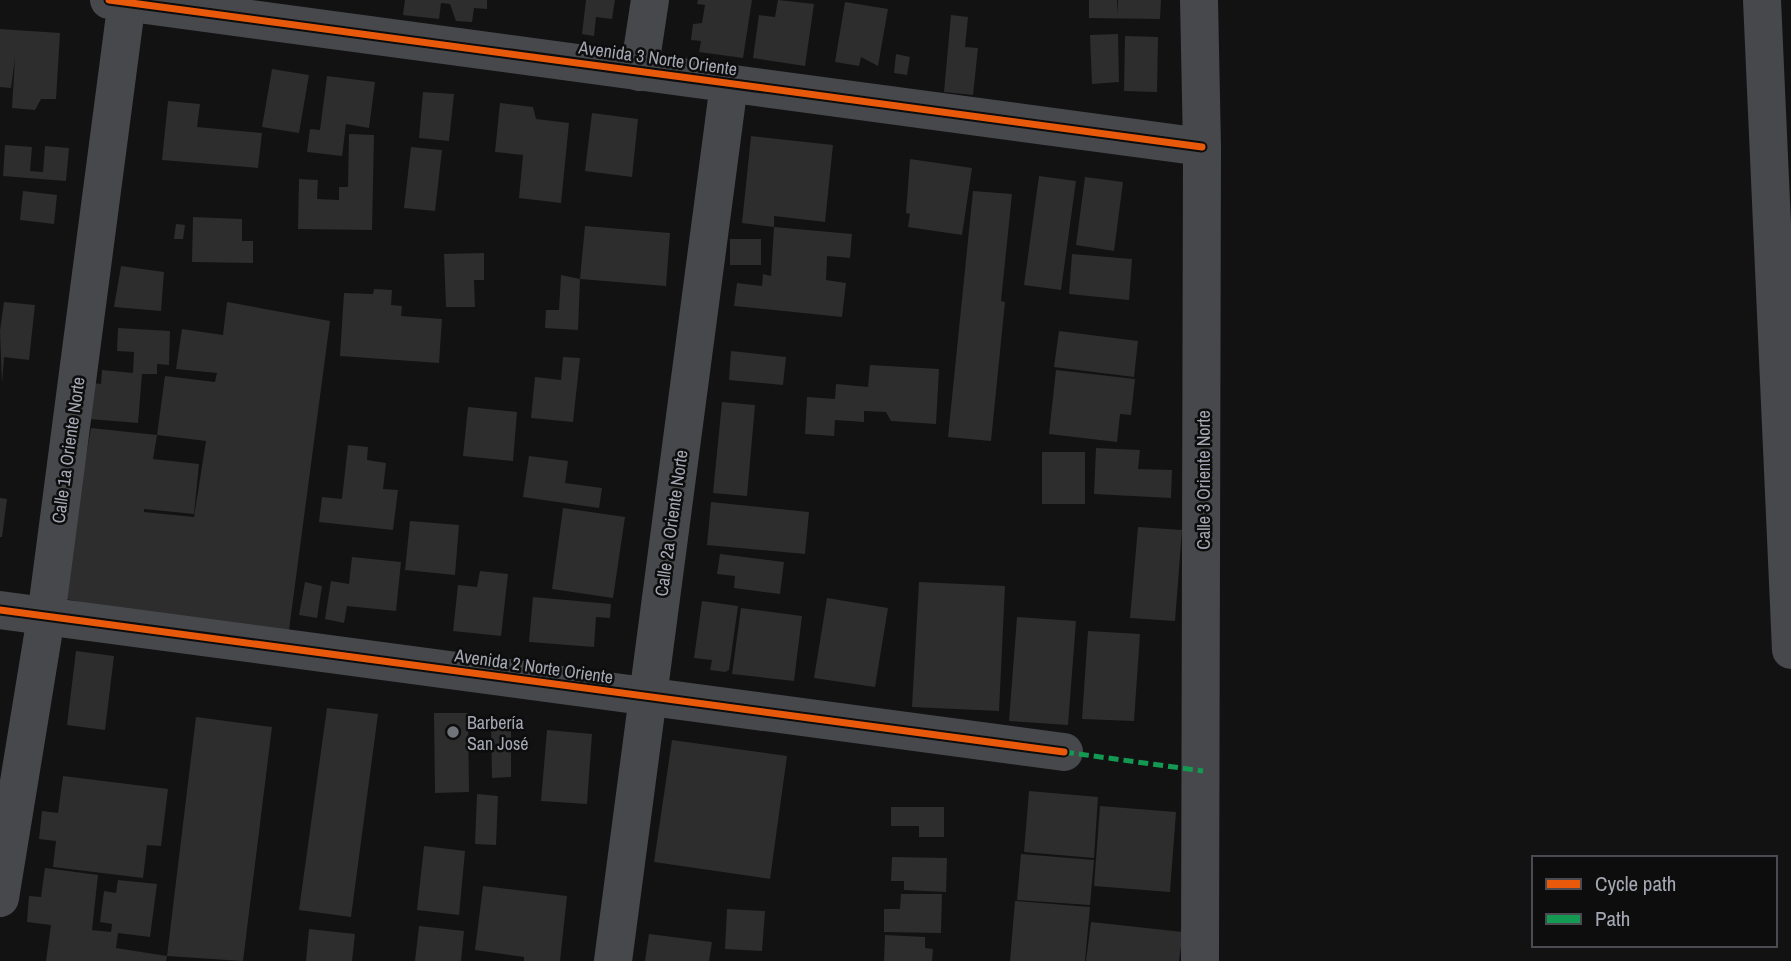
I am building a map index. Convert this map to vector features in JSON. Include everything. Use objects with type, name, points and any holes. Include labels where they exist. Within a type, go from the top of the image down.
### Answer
[{"type":"street","points":[[639,72],[650,0]]},
{"type":"street","name":"Calle 3 Oriente Norte","points":[[1199,0],[1202,148],[1200,961]]},
{"type":"street","points":[[1762,0],[1791,650]]},
{"type":"street","name":"Avenida 3 Norte Oriente","points":[[121,1],[1202,148]]},
{"type":"street","name":"Calle 1a Oriente Norte","points":[[0,898],[46,617],[121,1]]},
{"type":"street","name":"Calle 2a Oriente Norte","points":[[613,961],[729,84]]},
{"type":"street","name":"Avenida 2 Norte Oriente","points":[[0,610],[1064,752]]},
{"type":"building","points":[[405,0],[487,0],[487,9],[474,8],[472,22],[456,21],[450,4],[441,3],[439,19],[403,15]]},
{"type":"building","points":[[586,0],[615,0],[612,19],[596,17],[594,36],[582,34]]},
{"type":"building","points":[[698,0],[752,0],[743,58],[699,52],[701,41],[691,40],[693,24],[702,23],[705,5],[697,4]]},
{"type":"building","points":[[778,0],[814,4],[805,66],[753,58],[759,15],[775,17]]},
{"type":"building","points":[[1089,0],[1117,0],[1118,15],[1118,0],[1161,0],[1160,19],[1089,18]]},
{"type":"building","points":[[845,2],[888,9],[878,66],[861,57],[859,66],[835,62]]},
{"type":"building","points":[[951,15],[968,17],[965,47],[978,48],[973,95],[944,92]]},
{"type":"building","points":[[0,29],[60,33],[56,99],[41,99],[35,110],[12,108],[15,58],[11,88],[0,87]]},
{"type":"building","points":[[1118,34],[1119,82],[1092,84],[1090,35]]},
{"type":"building","points":[[1125,36],[1158,37],[1157,92],[1124,91]]},
{"type":"building","points":[[896,54],[910,57],[907,75],[894,73]]},
{"type":"building","points":[[272,69],[309,75],[299,133],[262,127]]},
{"type":"building","points":[[327,76],[375,82],[369,128],[346,124],[342,156],[307,152],[310,129],[320,130]]},
{"type":"building","points":[[423,92],[454,94],[449,141],[419,138]]},
{"type":"building","points":[[168,101],[200,104],[197,127],[262,133],[258,168],[162,160]]},
{"type":"building","points":[[500,103],[533,107],[536,119],[569,123],[561,203],[519,198],[523,155],[495,152]]},
{"type":"building","points":[[592,113],[638,119],[632,177],[585,171]]},
{"type":"building","points":[[349,134],[374,135],[372,230],[298,229],[299,179],[318,180],[317,199],[339,200],[339,187],[348,187]]},
{"type":"building","points":[[751,136],[833,145],[825,222],[774,216],[774,227],[742,223]]},
{"type":"building","points":[[5,145],[32,147],[30,171],[43,172],[45,146],[69,148],[66,181],[3,176]]},
{"type":"building","points":[[411,147],[442,150],[435,211],[404,208]]},
{"type":"building","points":[[910,159],[972,168],[962,235],[908,227],[910,214],[906,213]]},
{"type":"building","points":[[1039,176],[1076,181],[1061,290],[1024,285]]},
{"type":"building","points":[[1085,177],[1123,182],[1114,251],[1076,245]]},
{"type":"building","points":[[23,191],[57,195],[54,224],[20,220]]},
{"type":"building","points":[[973,191],[1012,194],[1001,301],[1005,302],[991,441],[948,437]]},
{"type":"building","points":[[193,217],[242,219],[242,241],[253,241],[253,263],[192,262]]},
{"type":"building","points":[[176,224],[185,225],[183,239],[174,239]]},
{"type":"building","points":[[585,226],[670,233],[666,286],[580,279]]},
{"type":"building","points":[[774,227],[852,234],[850,258],[827,256],[826,280],[846,283],[842,317],[734,306],[737,283],[762,286],[763,274],[771,276]]},
{"type":"building","points":[[730,239],[761,239],[761,265],[730,265]]},
{"type":"building","points":[[484,253],[484,280],[474,280],[475,307],[446,307],[444,254]]},
{"type":"building","points":[[1072,254],[1132,259],[1129,300],[1069,294]]},
{"type":"building","points":[[121,266],[164,272],[161,311],[114,307]]},
{"type":"building","points":[[561,275],[580,279],[578,330],[545,328],[546,310],[559,310]]},
{"type":"building","points":[[374,289],[392,290],[391,305],[402,306],[401,316],[442,319],[439,363],[340,356],[344,293],[373,294]]},
{"type":"building","points":[[4,302],[35,305],[29,360],[4,357],[2,384],[0,331]]},
{"type":"building","points":[[227,302],[330,321],[289,630],[127,611],[61,598],[91,428],[157,435],[165,376],[215,382],[217,373],[176,369],[182,329],[223,335]],"holes":[[[157,435],[206,441],[194,517],[144,512],[144,509],[194,514],[199,464],[153,459]]]},
{"type":"building","points":[[118,328],[170,331],[169,365],[157,364],[157,374],[142,374],[138,423],[89,419],[92,383],[101,384],[102,370],[133,373],[134,352],[117,351]]},
{"type":"building","points":[[1059,331],[1138,341],[1134,377],[1054,367]]},
{"type":"building","points":[[731,351],[786,357],[783,385],[729,380]]},
{"type":"building","points":[[563,357],[580,358],[573,422],[531,418],[535,377],[561,380]]},
{"type":"building","points":[[870,365],[939,369],[936,424],[891,421],[886,412],[864,411],[864,422],[835,420],[834,436],[805,434],[807,397],[835,399],[836,384],[868,387]]},
{"type":"building","points":[[1056,370],[1135,379],[1131,415],[1120,414],[1117,442],[1049,434]]},
{"type":"building","points":[[722,402],[755,405],[747,496],[713,493]]},
{"type":"building","points":[[468,407],[517,412],[513,461],[463,456]]},
{"type":"building","points":[[348,445],[368,447],[367,460],[386,463],[383,489],[398,490],[393,530],[319,522],[322,497],[342,499]]},
{"type":"building","points":[[1096,448],[1140,450],[1138,469],[1172,470],[1171,498],[1094,494]]},
{"type":"building","points":[[1042,452],[1085,452],[1085,504],[1042,504]]},
{"type":"building","points":[[529,456],[568,461],[565,483],[602,488],[599,508],[523,497]]},
{"type":"building","points":[[0,498],[7,499],[2,537],[0,537]]},
{"type":"building","points":[[711,502],[809,512],[805,554],[707,545]]},
{"type":"building","points":[[563,508],[625,517],[613,598],[552,589]]},
{"type":"building","points":[[410,521],[459,525],[455,575],[405,570]]},
{"type":"building","points":[[1138,527],[1182,530],[1175,621],[1130,618]]},
{"type":"building","points":[[720,554],[784,562],[780,594],[734,588],[735,576],[717,574]]},
{"type":"building","points":[[352,557],[401,562],[396,611],[347,606],[344,623],[325,619],[331,581],[349,584]]},
{"type":"building","points":[[480,571],[508,574],[501,636],[453,631],[458,585],[477,587]]},
{"type":"building","points":[[305,582],[322,586],[317,618],[299,615]]},
{"type":"building","points":[[919,582],[1005,586],[999,711],[912,707]]},
{"type":"building","points":[[533,597],[611,604],[610,618],[596,617],[594,647],[529,642]]},
{"type":"building","points":[[827,598],[888,608],[875,687],[814,678]]},
{"type":"building","points":[[702,601],[738,606],[729,670],[725,672],[710,670],[712,660],[694,658]]},
{"type":"building","points":[[741,608],[802,616],[794,681],[732,674]]},
{"type":"building","points":[[1017,617],[1076,621],[1068,725],[1009,721]]},
{"type":"building","points":[[1088,631],[1140,634],[1134,721],[1082,719]]},
{"type":"building","points":[[76,651],[114,656],[105,730],[67,725]]},
{"type":"building","points":[[327,708],[378,714],[351,917],[299,910]]},
{"type":"building","points":[[434,713],[468,713],[469,792],[435,793]]},
{"type":"building","points":[[196,717],[272,727],[243,961],[167,956]]},
{"type":"building","points":[[491,724],[511,724],[511,777],[492,778]]},
{"type":"building","points":[[547,730],[592,734],[587,804],[541,801]]},
{"type":"building","points":[[672,740],[787,756],[770,879],[654,862]]},
{"type":"building","points":[[63,776],[168,789],[161,846],[147,845],[143,878],[53,867],[56,841],[39,839],[42,811],[58,813]]},
{"type":"building","points":[[1029,791],[1098,797],[1094,858],[1024,852]]},
{"type":"building","points":[[477,794],[498,796],[496,845],[475,844]]},
{"type":"building","points":[[1100,806],[1176,812],[1170,892],[1094,886]]},
{"type":"building","points":[[891,807],[944,807],[944,837],[919,837],[919,826],[891,826]]},
{"type":"building","points":[[424,846],[465,851],[459,915],[417,910]]},
{"type":"building","points":[[1021,854],[1094,860],[1090,905],[1017,900]]},
{"type":"building","points":[[892,857],[947,858],[946,892],[904,890],[904,881],[891,881]]},
{"type":"building","points":[[45,868],[98,875],[92,930],[111,932],[112,924],[100,922],[104,891],[116,893],[118,880],[157,884],[150,937],[118,933],[116,948],[167,956],[166,961],[46,961],[51,925],[27,922],[29,896],[41,897]]},
{"type":"building","points":[[483,886],[567,896],[560,961],[524,961],[524,957],[475,950]]},
{"type":"building","points":[[901,894],[942,894],[941,933],[884,932],[884,909],[900,909]]},
{"type":"building","points":[[1015,901],[1090,907],[1085,961],[1010,961]]},
{"type":"building","points":[[727,909],[765,911],[762,951],[725,949]]},
{"type":"building","points":[[1091,922],[1183,932],[1179,961],[1086,961]]},
{"type":"building","points":[[419,926],[464,931],[461,961],[415,961]]},
{"type":"building","points":[[309,929],[355,934],[352,961],[306,961]]},
{"type":"building","points":[[649,934],[712,942],[709,961],[645,961]]},
{"type":"building","points":[[885,935],[925,937],[925,948],[933,949],[932,961],[884,961]]},
{"type":"marked path","points":[[1064,752],[1203,771]]},
{"type":"cycle path","points":[[109,0],[1202,147]]},
{"type":"cycle path","points":[[0,610],[1064,752]]},
{"type":"place","name":"Barbería San José","points":[[453,732]]}]
